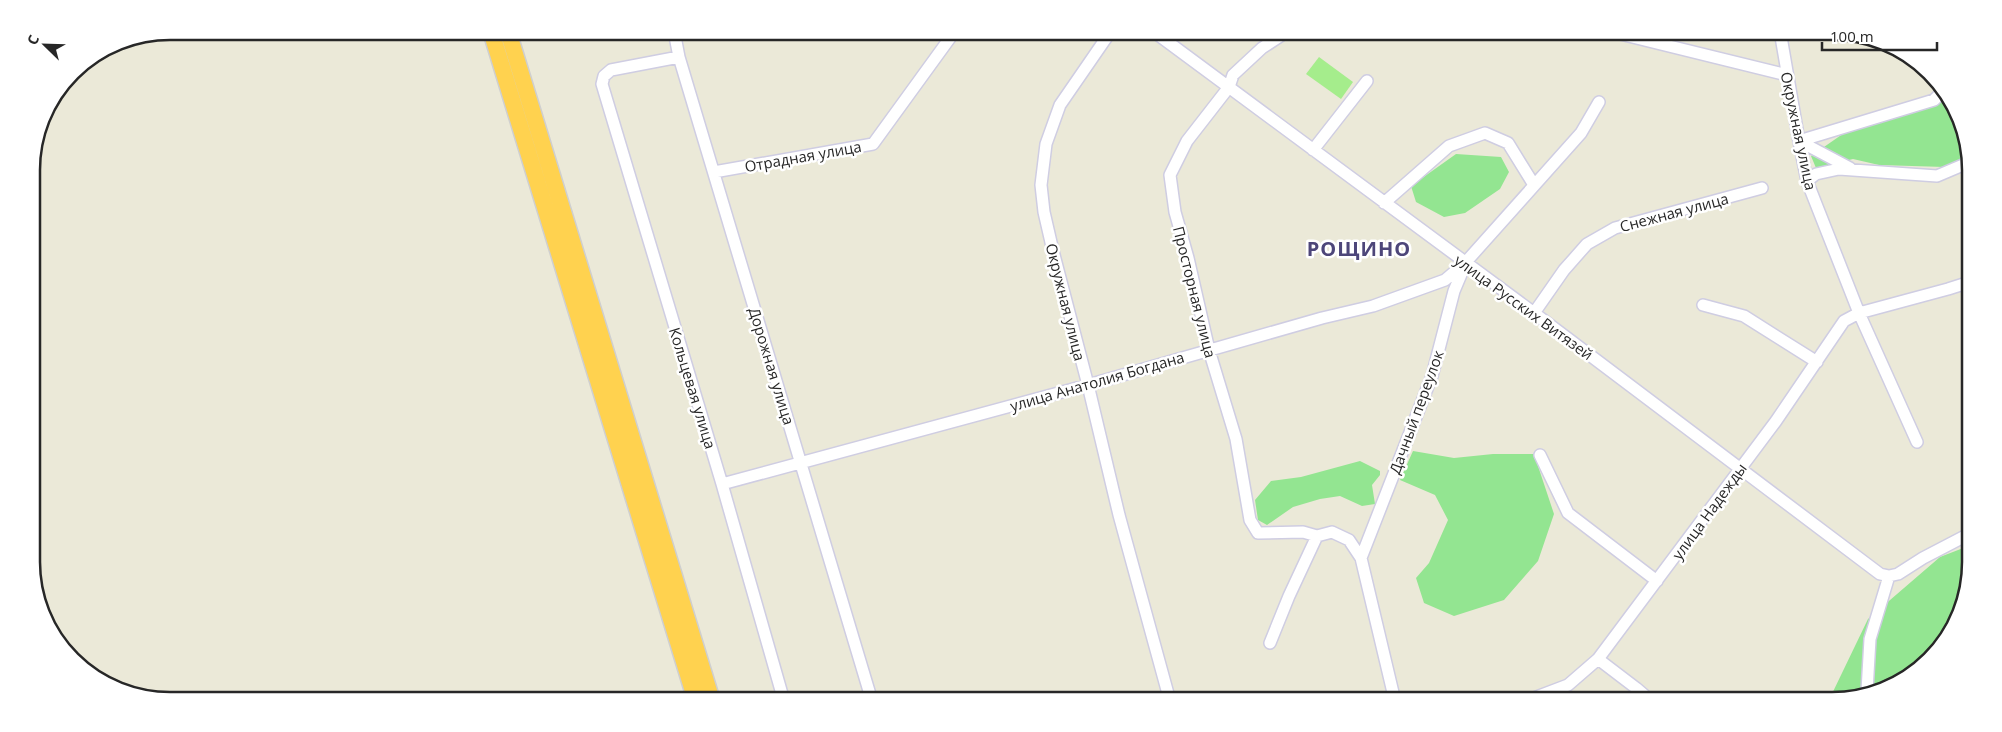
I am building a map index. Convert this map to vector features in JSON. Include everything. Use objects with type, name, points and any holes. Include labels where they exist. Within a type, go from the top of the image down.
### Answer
[{"type":"highway","points":[[494,40],[693,692]]},
{"type":"highway","points":[[511,40],[709,692]]},
{"type":"street","name":"Дорожная улица","points":[[676,40],[679,57],[869,692]]},
{"type":"street","name":"Отрадная улица","points":[[714,172],[873,144],[948,40]]},
{"type":"street","name":"Окружная улица","points":[[1105,40],[1060,105],[1046,144],[1040,185],[1051,243],[1119,515],[1168,692]]},
{"type":"street","name":"улица Русских Витязей","points":[[1164,40],[1534,313],[1880,574],[1893,575]]},
{"type":"street","name":"Просторная улица","points":[[1274,40],[1262,48],[1233,75],[1229,87],[1187,140],[1170,175],[1174,212],[1188,258],[1208,350],[1236,439],[1250,520],[1258,533],[1304,532],[1317,536],[1332,532],[1349,540],[1361,558],[1393,692]]},
{"type":"street","points":[[1645,40],[1787,75]]},
{"type":"street","name":"Окружная улица","points":[[1781,40],[1798,141],[1807,181],[1859,313]]},
{"type":"street","name":"Кольцевая улица","points":[[679,57],[611,70],[604,76],[602,84],[722,484],[781,692]]},
{"type":"street","points":[[1313,150],[1367,81]]},
{"type":"street","points":[[1798,141],[1934,100],[1938,96]]},
{"type":"street","points":[[1465,263],[1581,133],[1599,102]]},
{"type":"street","points":[[1384,203],[1449,146],[1485,132],[1508,143],[1534,184]]},
{"type":"street","points":[[1798,141],[1852,169]]},
{"type":"street","points":[[1807,181],[1816,174],[1839,169],[1938,176],[1962,166]]},
{"type":"street","name":"Снежная улица","points":[[1534,313],[1564,270],[1587,244],[1615,228],[1762,188]]},
{"type":"street","name":"улица Анатолия Богдана","points":[[722,484],[1088,385],[1322,318],[1373,306],[1445,280],[1465,263]]},
{"type":"street","name":"Дачный переулок","points":[[1361,558],[1432,376],[1454,291],[1465,263]]},
{"type":"street","name":"улица Надежды","points":[[1548,692],[1568,685],[1598,659],[1740,468],[1817,362],[1844,321],[1859,313],[1962,284]]},
{"type":"street","points":[[1703,305],[1744,316],[1817,362]]},
{"type":"street","points":[[1859,313],[1917,442]]},
{"type":"street","points":[[1540,455],[1568,513],[1657,581]]},
{"type":"street","points":[[1270,643],[1317,536]]},
{"type":"street","points":[[1866,688],[1870,639],[1893,575],[1962,538]]},
{"type":"street","points":[[1598,659],[1641,692]]},
{"type":"green space","points":[[1319,57],[1353,82],[1341,99],[1306,74]]},
{"type":"green space","points":[[1942,100],[1945,105],[1958,137],[1961,159],[1945,167],[1879,165],[1853,159],[1816,168],[1811,156],[1847,131],[1936,105]]},
{"type":"green space","points":[[1456,154],[1501,157],[1509,172],[1500,189],[1465,213],[1444,217],[1416,202],[1411,186]]},
{"type":"green space","points":[[1413,451],[1454,458],[1493,454],[1534,454],[1554,514],[1538,561],[1504,600],[1454,616],[1424,603],[1416,578],[1429,563],[1448,520],[1435,495],[1400,480]]},
{"type":"green space","points":[[1360,461],[1380,471],[1380,475],[1372,485],[1375,504],[1362,506],[1340,496],[1320,499],[1293,507],[1267,525],[1258,520],[1255,500],[1271,481],[1301,477]]},
{"type":"green space","points":[[1962,548],[1962,570],[1955,604],[1949,619],[1930,648],[1897,675],[1882,682],[1865,688],[1833,692],[1868,619],[1940,557]]},
{"type":"district","name":"РОЩИНО","points":[[1359,248]]}]
